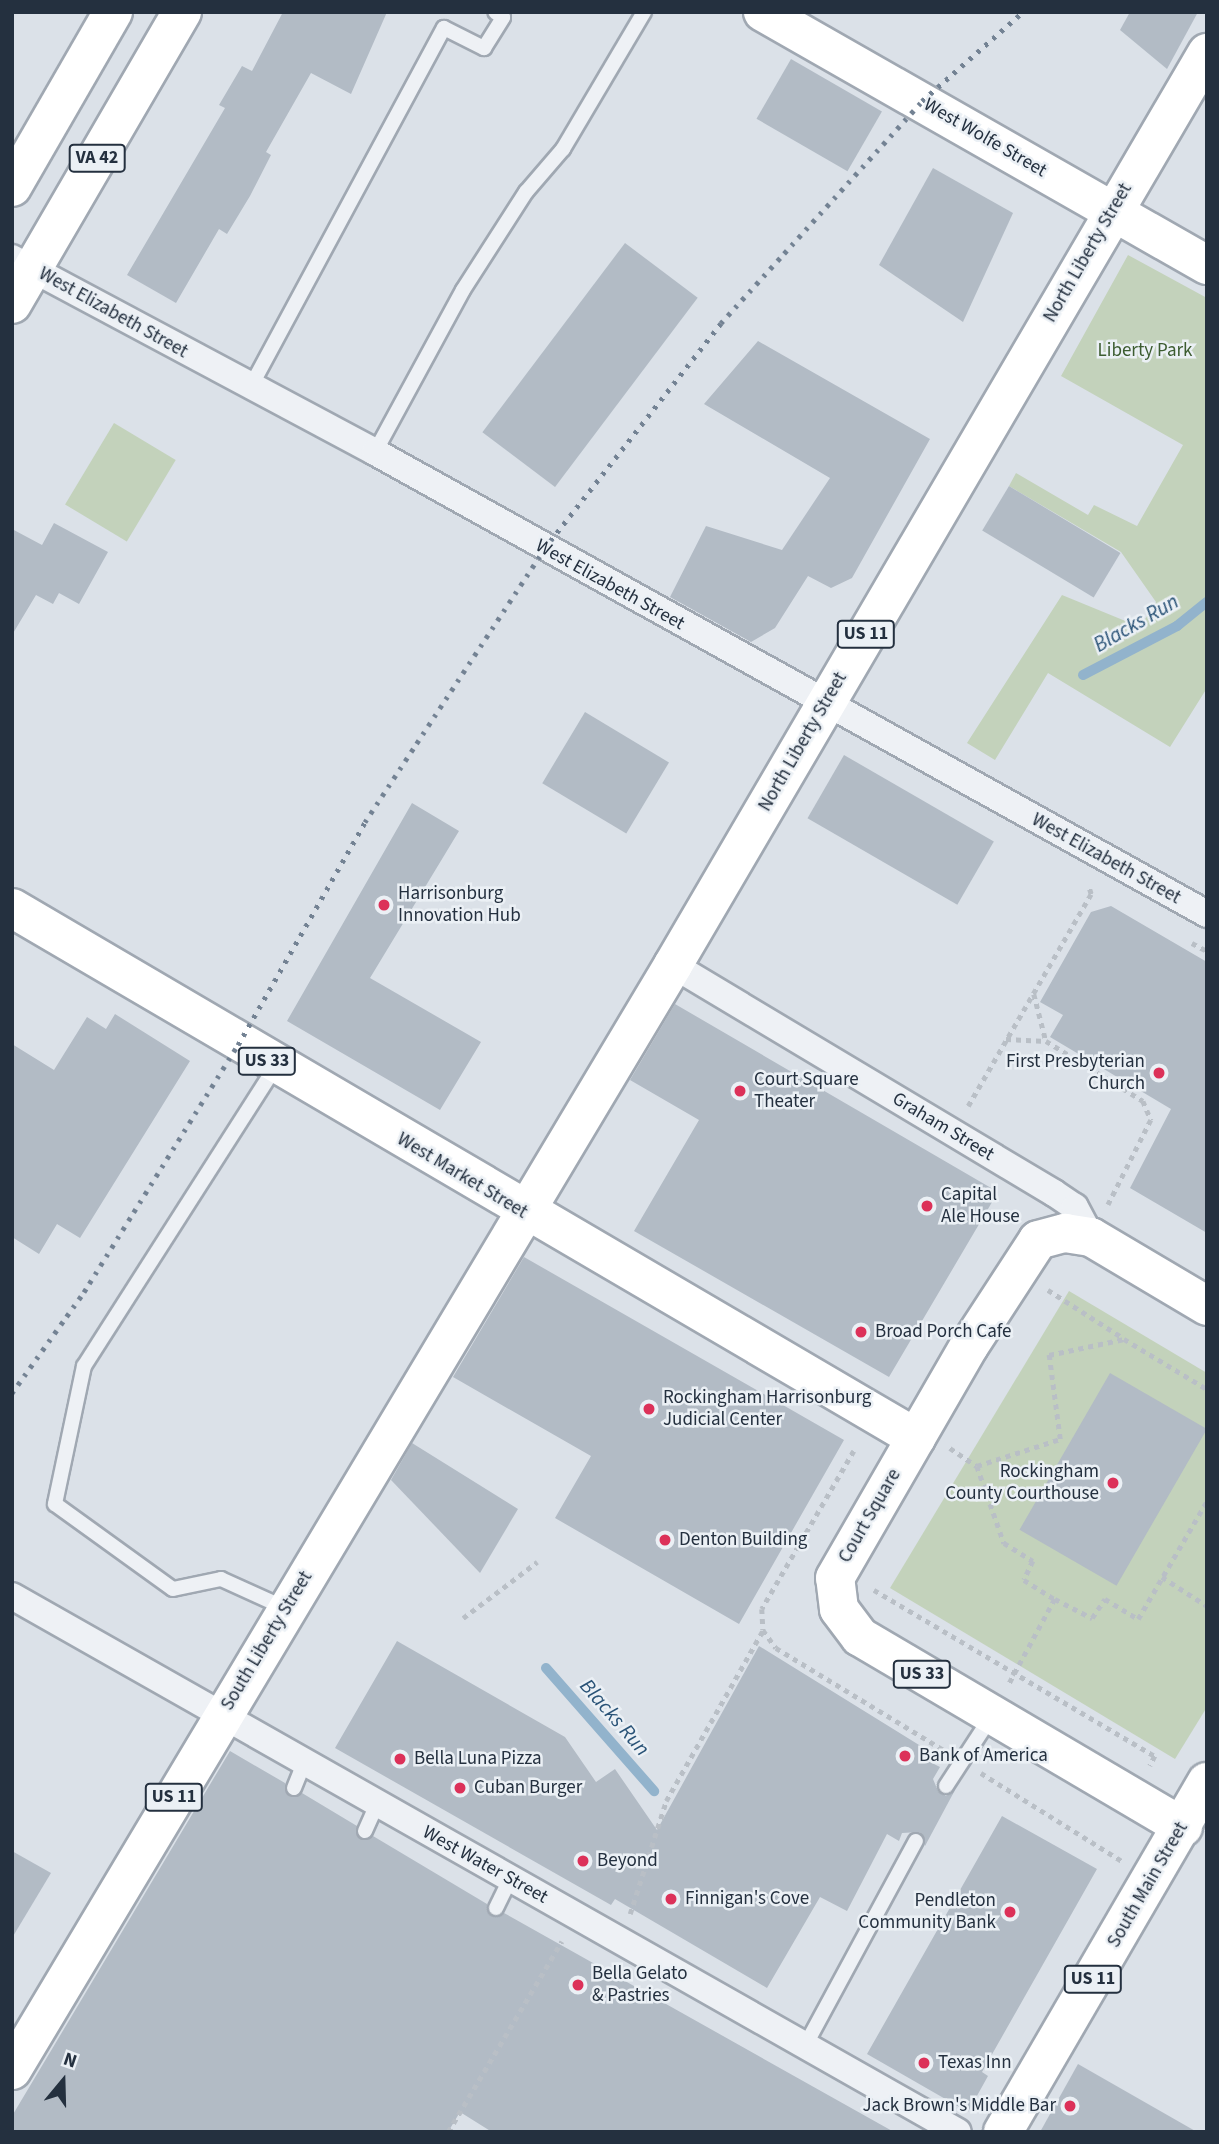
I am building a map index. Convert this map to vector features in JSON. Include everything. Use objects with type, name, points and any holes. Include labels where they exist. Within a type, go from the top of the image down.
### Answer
[{"type":"main road","name":"VA 42","points":[[12,187],[113,12]]},
{"type":"main road","name":"VA 42","points":[[12,303],[22,263],[182,12]]},
{"type":"main road","name":"West Wolfe Street","points":[[763,12],[1207,265]]},
{"type":"main road","name":"North Liberty Street","points":[[524,1213],[673,965],[1112,211],[1207,53]]},
{"type":"main road","name":"West Market Street","points":[[12,908],[524,1213],[926,1439]]},
{"type":"main road","name":"South Liberty Street","points":[[12,2070],[524,1213]]},
{"type":"main road","name":"Court Square","points":[[1183,1826],[860,1637],[839,1609],[838,1570],[926,1439],[1015,1269],[1038,1240],[1100,1221],[1207,1306]]},
{"type":"main road","name":"South Main Street","points":[[1003,2132],[1207,1782]]},
{"type":"street","name":"West Elizabeth Street","points":[[22,263],[250,388],[375,452],[825,705],[1207,914]]},
{"type":"street","name":"Graham Street","points":[[673,965],[1100,1221]]},
{"type":"street","name":"West Water Street","points":[[12,1597],[958,2132]]},
{"type":"lane","points":[[250,388],[444,28],[484,48],[503,17],[495,12]]},
{"type":"lane","points":[[375,452],[463,290],[526,192],[563,149],[644,12]]},
{"type":"lane","points":[[276,1066],[85,1366],[55,1504],[173,1589],[221,1579],[286,1609]]},
{"type":"lane","points":[[946,1786],[992,1716]]},
{"type":"lane","points":[[294,1788],[304,1763]]},
{"type":"lane","points":[[365,1831],[377,1804]]},
{"type":"lane","points":[[806,2046],[916,1841]]},
{"type":"lane","points":[[495,1908],[510,1879]]},
{"type":"path","points":[[962,1115],[1091,894],[1082,880]]},
{"type":"path","points":[[1033,992],[1046,1041]]},
{"type":"path","points":[[1006,1039],[1046,1041],[1143,1101],[1151,1120],[1100,1221]]},
{"type":"path","points":[[1015,1269],[1207,1389]]},
{"type":"path","points":[[977,1466],[1060,1439],[1049,1355],[1124,1339]]},
{"type":"path","points":[[926,1439],[977,1466],[1004,1543],[1033,1562],[1024,1580],[1093,1618],[1105,1599],[1138,1619],[1207,1501]]},
{"type":"path","points":[[463,1618],[537,1562]]},
{"type":"path","points":[[1162,1577],[1207,1605]]},
{"type":"path","points":[[871,1588],[1155,1756],[1145,1777]]},
{"type":"path","points":[[992,1716],[1055,1599]]},
{"type":"path","points":[[621,1941],[666,1801],[762,1630]]},
{"type":"path","points":[[448,2132],[578,1917]]},
{"type":"green space","name":"Liberty Park","points":[[1128,255],[1207,298],[1207,688],[1170,747],[1048,673],[995,760],[967,743],[1062,595],[1140,627],[1156,602],[1121,552],[1009,486],[1016,473],[1088,515],[1094,505],[1137,526],[1183,445],[1061,376]]},
{"type":"green space","points":[[114,423],[176,460],[127,542],[65,504]]},
{"type":"green space","points":[[1069,1291],[1207,1373],[1207,1707],[1175,1759],[890,1588]]},
{"type":"building","points":[[283,12],[387,12],[351,94],[311,73],[266,152],[271,155],[250,196],[227,234],[219,229],[176,303],[127,275],[225,108],[219,105],[242,66],[252,71]]},
{"type":"building","points":[[1130,12],[1198,12],[1167,69],[1120,30]]},
{"type":"building","points":[[791,59],[882,112],[847,171],[756,119]]},
{"type":"building","points":[[933,168],[1013,213],[963,322],[879,265]]},
{"type":"building","points":[[625,243],[698,298],[555,487],[482,432]]},
{"type":"building","points":[[758,341],[930,439],[852,578],[831,588],[808,576],[775,628],[751,642],[670,597],[706,526],[782,550],[830,478],[704,404]]},
{"type":"building","points":[[1009,486],[1120,553],[1094,598],[982,531]]},
{"type":"building","points":[[54,523],[108,552],[79,604],[59,593],[53,604],[36,595],[12,635],[12,529],[42,545]]},
{"type":"building","points":[[585,712],[669,762],[626,834],[542,783]]},
{"type":"building","points":[[844,755],[994,842],[957,905],[808,818]]},
{"type":"building","name":"Harrisonburg Innovation Hub","points":[[412,803],[459,831],[370,978],[481,1042],[440,1110],[287,1021]]},
{"type":"building","name":"First Presbyterian Church","points":[[1111,906],[1207,962],[1207,1233],[1130,1188],[1171,1109],[1050,1037],[1063,1015],[1040,1002],[1091,912]]},
{"type":"building","points":[[675,1004],[998,1192],[889,1377],[634,1231],[699,1120],[630,1080]]},
{"type":"building","points":[[115,1014],[190,1061],[80,1238],[57,1224],[39,1254],[12,1237],[12,1044],[54,1070],[87,1017],[106,1029]]},
{"type":"building","name":"Rockingham Harrisonburg Judicial Center","points":[[524,1257],[844,1440],[739,1624],[555,1518],[591,1456],[453,1377]]},
{"type":"building","name":"Rockingham County Courthouse","points":[[1110,1373],[1207,1429],[1116,1586],[1020,1530]]},
{"type":"building","points":[[412,1443],[518,1509],[480,1573],[391,1480]]},
{"type":"building","points":[[397,1641],[565,1737],[596,1782],[615,1769],[657,1830],[759,1646],[932,1753],[928,1761],[940,1767],[933,1779],[938,1791],[946,1796],[955,1790],[925,1846],[920,1832],[902,1833],[899,1841],[887,1834],[847,1911],[820,1897],[767,1988],[615,1899],[611,1905],[335,1748]]},
{"type":"building","points":[[230,1751],[285,1783],[290,1797],[302,1793],[357,1826],[360,1839],[373,1836],[487,1904],[491,1916],[504,1913],[894,2132],[492,2132],[460,2112],[448,2132],[12,2132],[12,2116]]},
{"type":"building","points":[[1002,1816],[1097,1869],[982,2072],[988,2076],[968,2112],[867,2054]]},
{"type":"building","points":[[12,1851],[51,1873],[12,1938]]},
{"type":"building","points":[[1078,2064],[1197,2132],[1040,2132]]},
{"type":"waterway","name":"Blacks Run","points":[[1083,675],[1177,626],[1207,602]]},
{"type":"waterway","name":"Blacks Run","points":[[546,1668],[654,1791]]},
{"type":"railway","points":[[12,1393],[84,1292],[238,1045],[365,822],[544,549],[721,323],[922,101],[1023,12]]},
{"type":"place","name":"Harrisonburg Innovation Hub","points":[[384,905]]},
{"type":"place","name":"First Presbyterian Church","points":[[1159,1073]]},
{"type":"place","name":"Court Square Theater","points":[[740,1091]]},
{"type":"place","name":"Capital Ale House","points":[[927,1206]]},
{"type":"place","name":"Broad Porch Cafe","points":[[861,1332]]},
{"type":"place","name":"Rockingham Harrisonburg Judicial Center","points":[[649,1409]]},
{"type":"place","name":"Rockingham County Courthouse","points":[[1113,1483]]},
{"type":"place","name":"Denton Building","points":[[665,1540]]},
{"type":"place","name":"Bank of America","points":[[905,1756]]},
{"type":"place","name":"Bella Luna Pizza","points":[[400,1759]]},
{"type":"place","name":"Cuban Burger","points":[[460,1788]]},
{"type":"place","name":"Beyond","points":[[583,1861]]},
{"type":"place","name":"Finnigan's Cove","points":[[671,1899]]},
{"type":"place","name":"Pendleton Community Bank","points":[[1010,1912]]},
{"type":"place","name":"Bella Gelato & Pastries","points":[[578,1985]]},
{"type":"place","name":"Texas Inn","points":[[924,2063]]},
{"type":"place","name":"Jack Brown's Middle Bar","points":[[1070,2106]]}]
